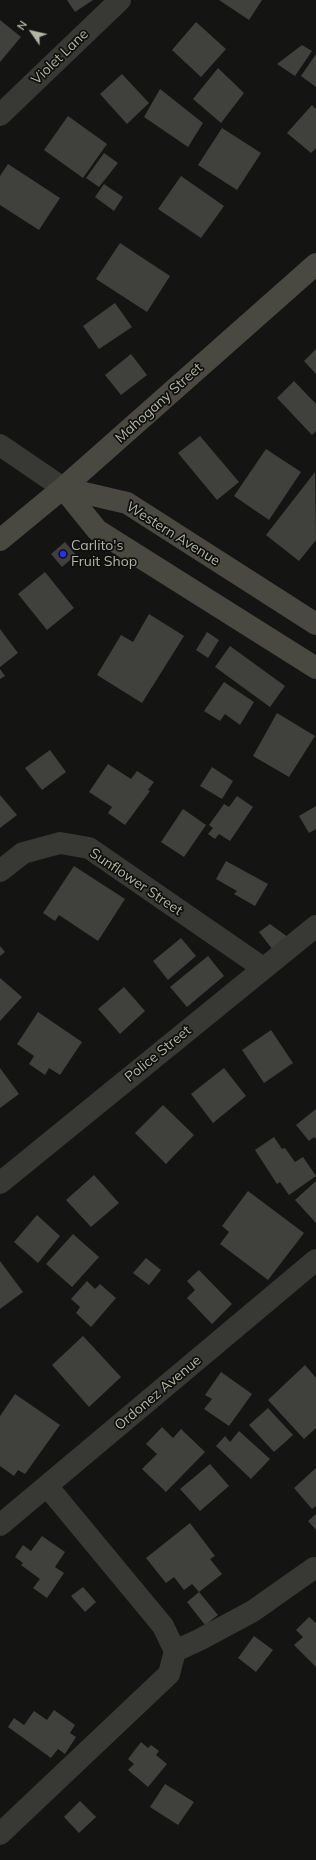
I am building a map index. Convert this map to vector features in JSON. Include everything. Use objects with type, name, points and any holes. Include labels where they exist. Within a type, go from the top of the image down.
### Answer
[{"type":"street","name":"Violet Lane","points":[[0,115],[120,0]]},
{"type":"street","name":"Mahogany Street","points":[[0,540],[63,488],[316,264]]},
{"type":"street","points":[[0,445],[63,488],[97,530],[316,668]]},
{"type":"street","name":"Western Avenue","points":[[63,488],[126,503],[316,624]]},
{"type":"street","name":"Sunflower Street","points":[[0,871],[23,853],[60,843],[89,848],[263,968]]},
{"type":"street","name":"Police Street","points":[[0,1183],[316,926]]},
{"type":"street","name":"Ordonez Avenue","points":[[0,1525],[316,1260]]},
{"type":"street","points":[[0,1834],[169,1674],[175,1651],[163,1626],[47,1486]]},
{"type":"street","points":[[175,1651],[253,1611],[314,1568]]},
{"type":"building","points":[[67,0],[93,0],[75,12]]},
{"type":"building","points":[[219,0],[262,0],[249,20]]},
{"type":"building","points":[[0,20],[21,37],[0,62]]},
{"type":"building","points":[[196,22],[226,49],[201,77],[172,50]]},
{"type":"building","points":[[302,45],[312,51],[295,76],[277,64]]},
{"type":"building","points":[[316,54],[316,87],[301,76]]},
{"type":"building","points":[[218,68],[244,93],[221,123],[193,99]]},
{"type":"building","points":[[122,74],[149,103],[127,124],[100,94]]},
{"type":"building","points":[[160,89],[203,123],[188,147],[144,117]]},
{"type":"building","points":[[312,105],[316,109],[316,148],[311,153],[287,133]]},
{"type":"building","points":[[68,116],[107,144],[83,178],[44,150]]},
{"type":"building","points":[[222,128],[261,153],[237,190],[198,165]]},
{"type":"building","points":[[104,153],[118,163],[99,187],[86,178]]},
{"type":"building","points":[[8,164],[60,198],[39,230],[0,205],[0,176]]},
{"type":"building","points":[[181,176],[224,206],[201,238],[158,209]]},
{"type":"building","points":[[104,184],[123,197],[114,211],[95,197]]},
{"type":"building","points":[[120,243],[170,276],[147,312],[96,279]]},
{"type":"building","points":[[115,303],[132,327],[99,349],[83,326]]},
{"type":"building","points":[[316,349],[316,374],[304,361]]},
{"type":"building","points":[[131,354],[147,375],[121,395],[105,375]]},
{"type":"building","points":[[294,381],[316,404],[316,431],[312,435],[277,398]]},
{"type":"building","points":[[200,436],[239,482],[217,500],[178,453]]},
{"type":"building","points":[[266,449],[301,472],[269,520],[234,496]]},
{"type":"building","points":[[315,472],[316,540],[299,561],[266,535]]},
{"type":"building","name":"Carlito's Fruit Shop","points":[[65,542],[76,555],[62,567],[51,554]]},
{"type":"building","points":[[45,572],[74,608],[47,630],[18,594]]},
{"type":"building","points":[[149,614],[184,636],[142,703],[97,675],[121,635],[133,642]]},
{"type":"building","points":[[0,629],[18,653],[0,667]]},
{"type":"building","points":[[207,632],[219,640],[208,658],[196,650]]},
{"type":"building","points":[[230,646],[285,686],[270,707],[215,667]]},
{"type":"building","points":[[0,669],[5,676],[0,679]]},
{"type":"building","points":[[224,682],[254,702],[240,725],[225,714],[220,721],[204,711]]},
{"type":"building","points":[[277,713],[315,736],[289,777],[253,756]]},
{"type":"building","points":[[50,750],[66,772],[42,790],[25,768]]},
{"type":"building","points":[[108,764],[131,779],[137,771],[154,782],[148,790],[150,791],[125,825],[108,813],[112,807],[89,792]]},
{"type":"building","points":[[212,767],[233,781],[222,799],[200,786]]},
{"type":"building","points":[[0,795],[17,815],[0,828]]},
{"type":"building","points":[[237,796],[253,807],[230,841],[219,834],[215,839],[208,834],[213,828],[209,825],[224,804],[229,807]]},
{"type":"building","points":[[316,806],[316,829],[309,833],[299,816]]},
{"type":"building","points":[[183,809],[206,825],[184,857],[161,842]]},
{"type":"building","points":[[226,861],[268,884],[255,906],[234,894],[237,891],[216,879]]},
{"type":"building","points":[[74,866],[125,899],[98,941],[59,915],[55,921],[43,913]]},
{"type":"building","points":[[270,924],[289,938],[273,950],[259,932]]},
{"type":"building","points":[[181,938],[196,956],[168,980],[153,961]]},
{"type":"building","points":[[0,946],[5,952],[0,956]]},
{"type":"building","points":[[208,956],[224,976],[187,1007],[170,987]]},
{"type":"building","points":[[0,978],[22,997],[0,1021]]},
{"type":"building","points":[[124,987],[145,1011],[120,1034],[98,1009]]},
{"type":"building","points":[[38,1012],[82,1042],[60,1075],[49,1068],[45,1075],[29,1064],[34,1056],[17,1044]]},
{"type":"building","points":[[271,1030],[293,1063],[264,1083],[242,1050]]},
{"type":"building","points":[[0,1068],[19,1094],[0,1108]]},
{"type":"building","points":[[224,1068],[246,1096],[213,1123],[191,1094]]},
{"type":"building","points":[[163,1105],[194,1135],[166,1164],[135,1133]]},
{"type":"building","points":[[316,1109],[316,1139],[314,1137],[309,1141],[296,1125]]},
{"type":"building","points":[[274,1137],[282,1149],[285,1148],[295,1162],[303,1157],[316,1176],[289,1195],[280,1182],[277,1184],[255,1150]]},
{"type":"building","points":[[94,1175],[119,1203],[91,1227],[66,1200]]},
{"type":"building","points":[[316,1181],[316,1223],[295,1200]]},
{"type":"building","points":[[248,1191],[304,1233],[268,1280],[220,1244],[229,1232],[222,1226]]},
{"type":"building","points":[[37,1215],[60,1236],[38,1263],[14,1242]]},
{"type":"building","points":[[73,1234],[99,1257],[72,1287],[46,1264]]},
{"type":"building","points":[[146,1258],[161,1270],[149,1285],[133,1273]]},
{"type":"building","points":[[0,1261],[23,1292],[0,1309]]},
{"type":"building","points":[[199,1270],[232,1304],[212,1324],[187,1298],[195,1290],[187,1281]]},
{"type":"building","points":[[87,1281],[95,1289],[100,1284],[116,1298],[91,1327],[76,1313],[80,1307],[71,1299]]},
{"type":"building","points":[[83,1336],[121,1377],[89,1407],[52,1365]]},
{"type":"building","points":[[305,1365],[316,1378],[316,1428],[304,1439],[268,1400]]},
{"type":"building","points":[[221,1372],[252,1394],[229,1426],[204,1409],[212,1399],[205,1395]]},
{"type":"building","points":[[15,1394],[60,1425],[25,1474],[18,1470],[14,1476],[0,1466],[0,1416]]},
{"type":"building","points":[[268,1408],[293,1435],[274,1452],[249,1425]]},
{"type":"building","points":[[162,1427],[173,1438],[181,1429],[205,1452],[166,1492],[142,1469],[157,1454],[146,1444]]},
{"type":"building","points":[[239,1431],[270,1459],[251,1479],[216,1446],[225,1436],[230,1442]]},
{"type":"building","points":[[210,1464],[229,1486],[200,1511],[180,1489]]},
{"type":"building","points":[[316,1468],[316,1506],[312,1509],[294,1488]]},
{"type":"building","points":[[316,1514],[316,1530],[308,1521]]},
{"type":"building","points":[[190,1523],[215,1556],[210,1559],[222,1574],[199,1592],[192,1584],[184,1590],[174,1577],[166,1583],[146,1558]]},
{"type":"building","points":[[42,1536],[65,1552],[55,1567],[64,1573],[47,1598],[33,1588],[40,1579],[21,1565],[23,1563],[15,1557],[23,1545],[31,1551]]},
{"type":"building","points":[[83,1587],[96,1602],[85,1612],[71,1596]]},
{"type":"building","points":[[199,1592],[218,1615],[205,1625],[187,1602]]},
{"type":"building","points":[[309,1617],[316,1623],[316,1667],[294,1645],[303,1637],[296,1630]]},
{"type":"building","points":[[254,1636],[273,1650],[256,1672],[238,1658]]},
{"type":"building","points":[[54,1710],[75,1725],[70,1733],[76,1737],[65,1754],[58,1749],[51,1758],[8,1727],[14,1718],[24,1725],[34,1711],[47,1720]]},
{"type":"building","points":[[141,1742],[148,1748],[151,1745],[159,1751],[156,1755],[167,1764],[148,1787],[128,1770],[134,1764],[128,1759]]},
{"type":"building","points":[[165,1784],[194,1802],[178,1825],[150,1807]]},
{"type":"building","points":[[80,1801],[96,1817],[79,1833],[64,1817]]},
{"type":"place","name":"Carlito's Fruit Shop","points":[[63,554]]}]
